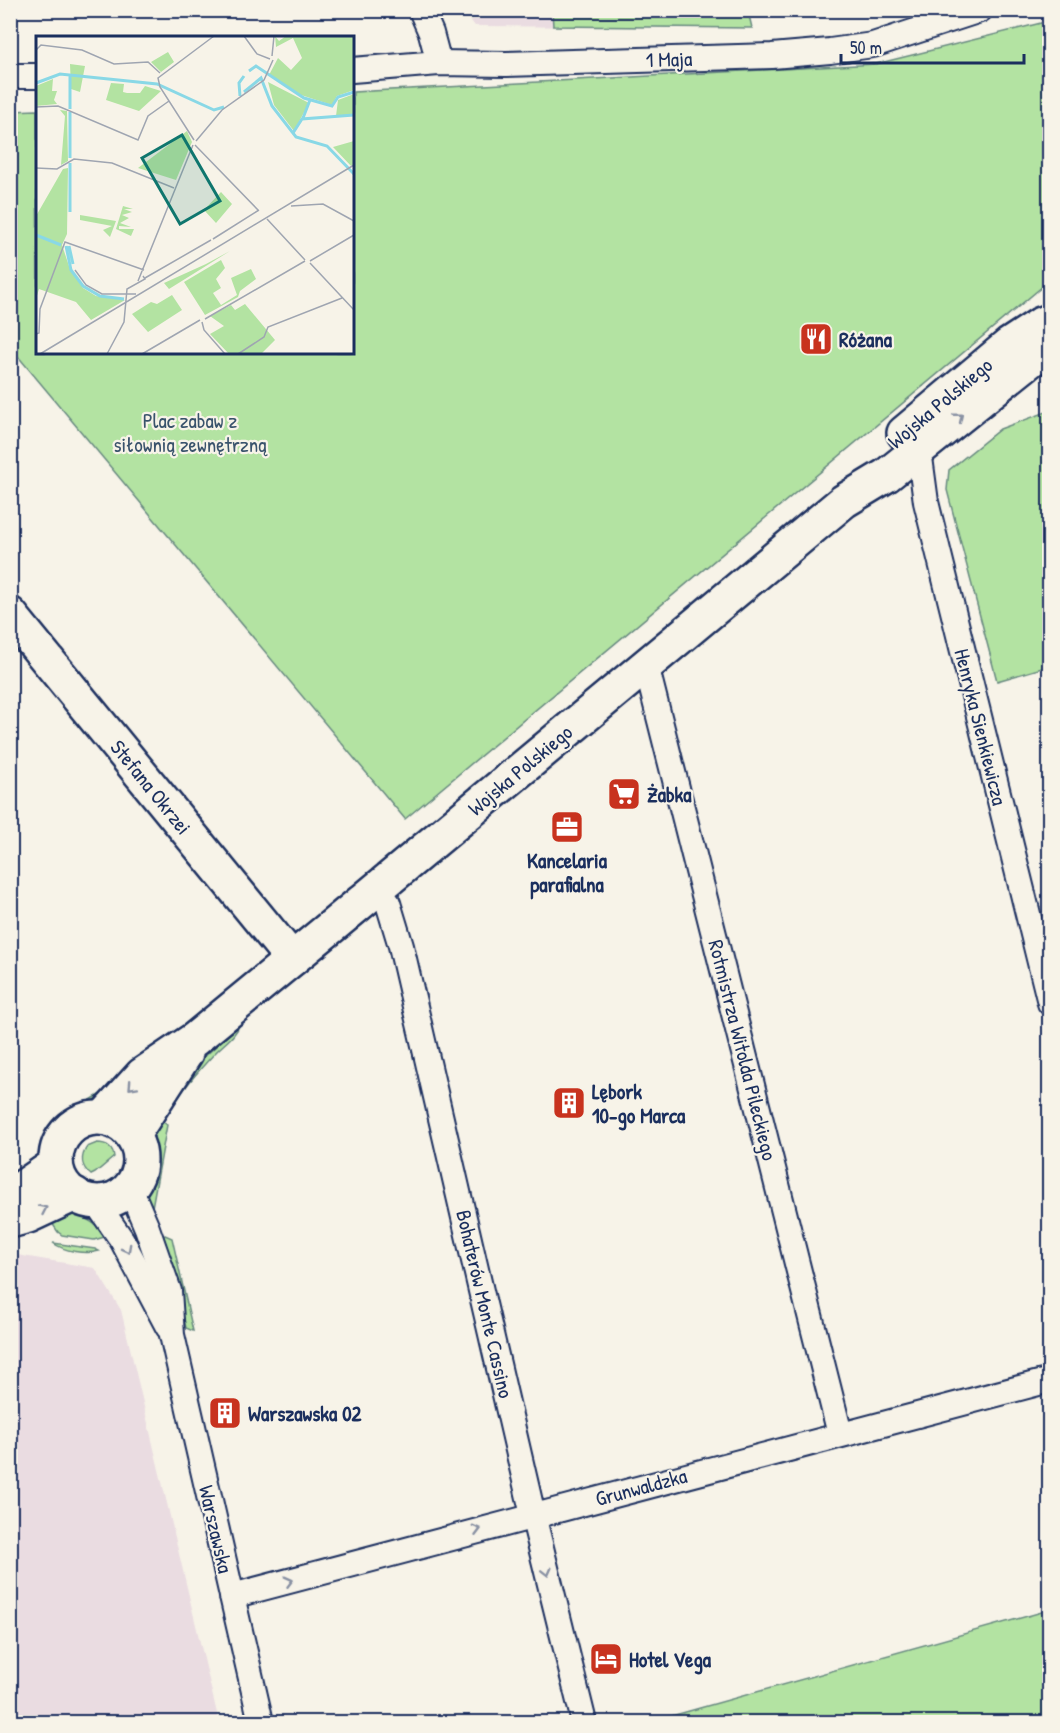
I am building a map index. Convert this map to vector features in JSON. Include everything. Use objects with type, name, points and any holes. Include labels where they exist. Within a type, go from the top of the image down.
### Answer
[{"type":"street","points":[[422,10],[439,63]]},
{"type":"street","name":"1 Maja","points":[[354,70],[439,63],[506,64],[772,56],[830,51],[873,45],[980,10]]},
{"type":"street","points":[[10,76],[36,75]]},
{"type":"street","name":"Wojska Polskiego","points":[[844,501],[872,460],[1009,345],[1041,324],[1050,321]]},
{"type":"street","name":"Wojska Polskiego","points":[[103,1118],[142,1075],[195,1039],[844,501],[887,475],[1025,364],[1050,349]]},
{"type":"street","name":"Henryka Sienkiewicza","points":[[919,450],[926,502],[1050,1003]]},
{"type":"street","name":"Stefana Okrzei","points":[[10,614],[292,959]]},
{"type":"street","name":"Rotmistrza Witolda Pileckiego","points":[[646,665],[840,1434]]},
{"type":"street","name":"Bohaterów Monte Cassino","points":[[377,889],[387,903],[401,946],[533,1515],[584,1722]]},
{"type":"street","name":"Wojska Polskiego","points":[[133,1135],[195,1039]]},
{"type":"street","points":[[10,1221],[85,1197],[114,1199],[130,1188],[137,1174],[139,1148],[133,1135],[123,1126],[103,1118],[82,1122],[69,1131],[56,1156],[58,1174],[65,1186],[85,1197]]},
{"type":"street","points":[[10,1196],[56,1164]]},
{"type":"street","name":"Warszawska","points":[[130,1188],[169,1291],[172,1335],[261,1722]]},
{"type":"street","name":"Warszawska","points":[[85,1197],[122,1240],[172,1335]]},
{"type":"street","name":"Grunwaldzka","points":[[232,1596],[1050,1380]]},
{"type":"shaded area","points":[[463,11],[748,11],[752,28],[475,26]]},
{"type":"shaded area","points":[[17,1255],[95,1268],[121,1310],[219,1722],[11,1722],[10,1259]]},
{"type":"green space","points":[[552,11],[748,11],[752,28],[553,26]]},
{"type":"green space","name":"Plac zabaw z siłownią zewnętrzną","points":[[1049,21],[1049,281],[405,819],[11,348],[11,111],[36,110],[36,354],[354,354],[354,92],[876,64]]},
{"type":"green space","points":[[1049,411],[1049,666],[997,681],[947,490],[949,470],[1000,429]]},
{"type":"green space","points":[[240,1024],[192,1080],[171,1109],[162,1103],[190,1070]]},
{"type":"green space","points":[[112,1087],[96,1107],[69,1117],[56,1130],[48,1130],[79,1107]]},
{"type":"green space","points":[[154,1115],[167,1125],[151,1213],[143,1189],[150,1158],[148,1135]]},
{"type":"green space","points":[[97,1143],[109,1146],[114,1157],[91,1175],[83,1165],[83,1154],[87,1147]]},
{"type":"green space","points":[[61,1212],[87,1220],[98,1226],[108,1236],[94,1240],[62,1235],[46,1214]]},
{"type":"green space","points":[[165,1235],[172,1238],[193,1331],[186,1328],[177,1288],[159,1238]]},
{"type":"green space","points":[[53,1243],[95,1249],[99,1251],[75,1252]]},
{"type":"green space","points":[[1049,1610],[1049,1722],[650,1722]]},
{"type":"place","name":"Różana","points":[[816,339]]},
{"type":"place","name":"Żabka","points":[[624,794]]},
{"type":"place","name":"Kancelaria parafialna","points":[[567,827]]},
{"type":"place","name":"Lębork 10-go Marca","points":[[569,1103]]},
{"type":"place","name":"Warszawska 02","points":[[225,1413]]},
{"type":"place","name":"Hotel Vega","points":[[606,1659]]}]
